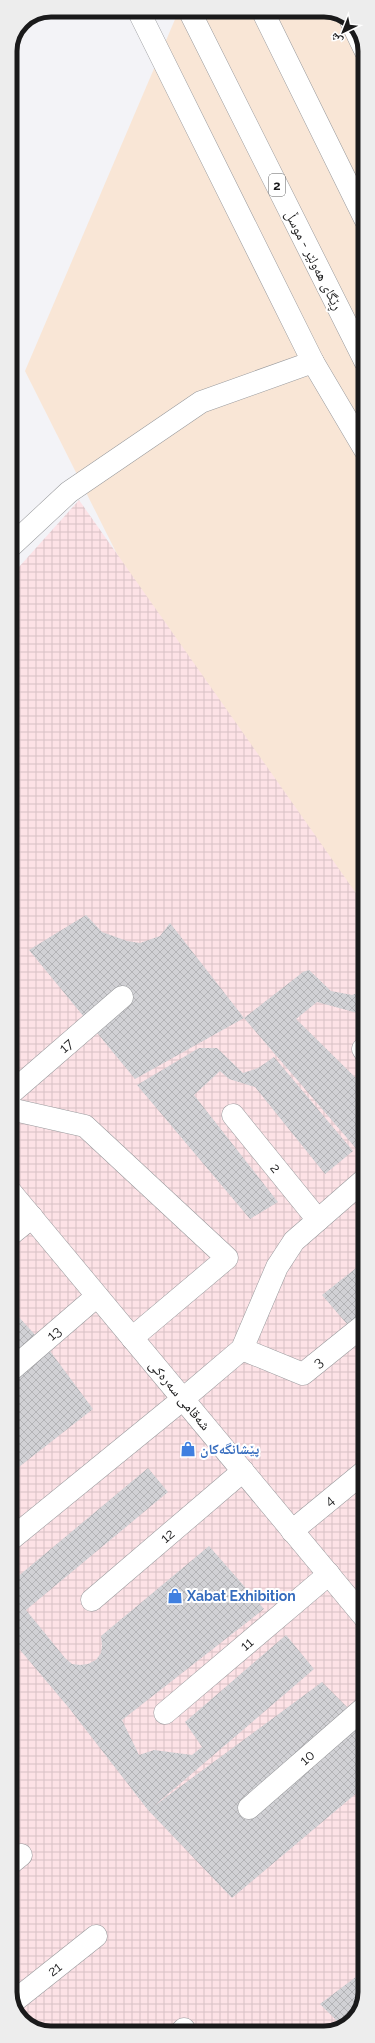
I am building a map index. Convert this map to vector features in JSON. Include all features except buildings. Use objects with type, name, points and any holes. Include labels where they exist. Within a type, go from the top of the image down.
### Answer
[{"type":"main road","points":[[141,17],[313,362],[358,438]]},
{"type":"main road","name":"ڕێگای هەولێر - موسڵ","points":[[192,17],[358,347]]},
{"type":"main road","points":[[265,17],[358,205]]},
{"type":"main road","points":[[17,540],[68,492],[201,402],[313,362]]},
{"type":"main road","name":"17","points":[[17,1088],[122,997]]},
{"type":"main road","points":[[17,1111],[85,1126],[227,1258],[132,1338]]},
{"type":"main road","name":"2","points":[[234,1115],[318,1220]]},
{"type":"main road","points":[[17,1534],[242,1349],[277,1267],[294,1241],[358,1185]]},
{"type":"main road","name":"شەقامی سەرەکی","points":[[17,1199],[358,1609]]},
{"type":"main road","points":[[17,1229],[32,1217]]},
{"type":"main road","name":"13","points":[[17,1364],[97,1296]]},
{"type":"main road","name":"3","points":[[242,1349],[303,1374],[358,1330]]},
{"type":"main road","name":"12","points":[[92,1600],[243,1472]]},
{"type":"main road","name":"4","points":[[292,1531],[358,1477]]},
{"type":"main road","name":"11","points":[[165,1713],[329,1574]]},
{"type":"main road","name":"10","points":[[249,1808],[358,1713]]},
{"type":"main road","name":"21","points":[[18,1998],[96,1936]]},
{"type":"shaded area","points":[[176,17],[326,17],[333,18],[346,25],[353,34],[358,47],[358,903],[126,572],[25,371]]},
{"type":"shaded area","name":"پێشانگەکان","points":[[79,500],[358,896],[358,1992],[356,2003],[350,2014],[341,2021],[328,2026],[49,2026],[42,2025],[27,2016],[19,2003],[17,1996],[17,569]]},
{"type":"place","name":"پێشانگەکان","points":[[188,1449]]},
{"type":"place","name":"Xabat Exhibition","points":[[175,1596]]}]
